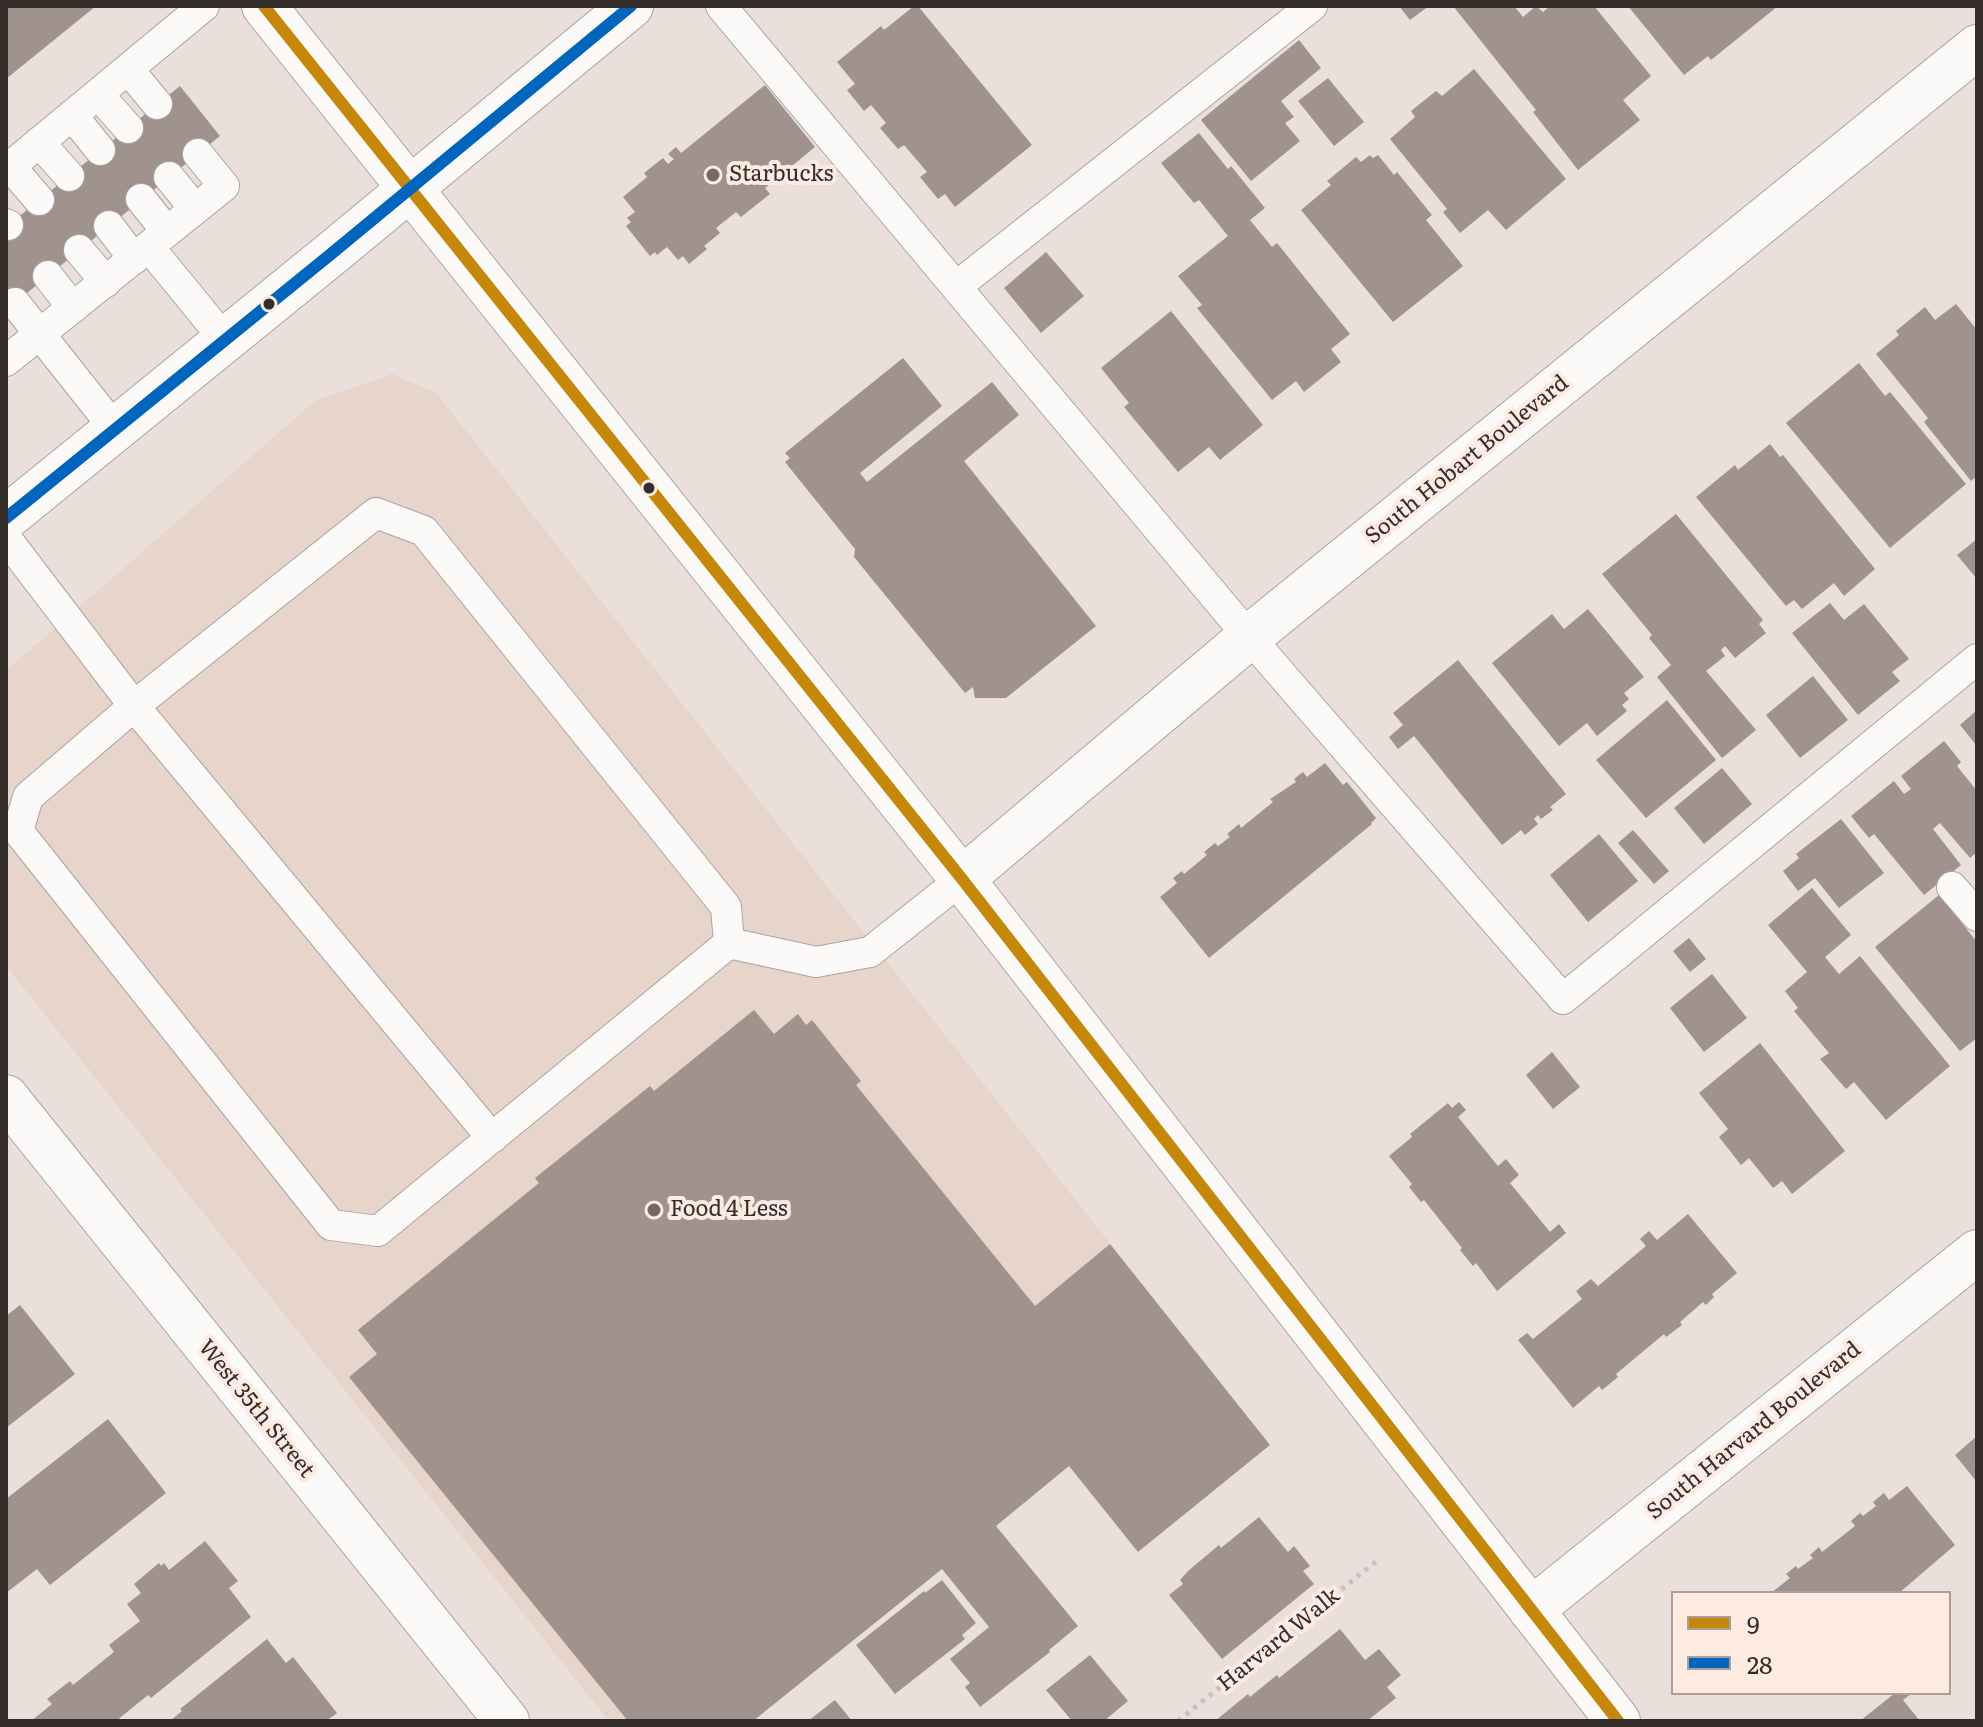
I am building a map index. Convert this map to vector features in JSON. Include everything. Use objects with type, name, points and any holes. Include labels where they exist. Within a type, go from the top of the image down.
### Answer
[{"type":"main road","points":[[6,518],[631,6]]},
{"type":"main road","points":[[275,10],[479,278],[962,879],[1618,1721]]},
{"type":"main road","name":"South Hobart Boulevard","points":[[962,879],[1249,637],[1977,47]]},
{"type":"main road","name":"West 35th Street","points":[[6,1097],[507,1721]]},
{"type":"main road","name":"South Harvard Boulevard","points":[[1531,1610],[1977,1252]]},
{"type":"lane","points":[[39,200],[8,168],[204,6]]},
{"type":"lane","points":[[721,6],[1249,637],[1563,999],[1977,659]]},
{"type":"lane","points":[[957,286],[1312,6]]},
{"type":"lane","points":[[128,69],[157,104]]},
{"type":"lane","points":[[98,94],[128,128]]},
{"type":"lane","points":[[72,115],[100,150]]},
{"type":"lane","points":[[39,142],[69,176]]},
{"type":"lane","points":[[6,361],[224,186],[198,154]]},
{"type":"lane","points":[[169,177],[195,209]]},
{"type":"lane","points":[[141,199],[150,246]]},
{"type":"lane","points":[[109,226],[150,246],[225,340]]},
{"type":"lane","points":[[79,250],[106,282]]},
{"type":"lane","points":[[48,276],[73,308]]},
{"type":"lane","points":[[15,303],[115,429]]},
{"type":"lane","points":[[376,513],[424,531],[726,907],[729,943],[378,1231],[331,1225],[18,831],[28,797],[134,706],[376,513]]},
{"type":"lane","points":[[6,538],[134,706],[492,1138]]},
{"type":"lane","points":[[729,943],[816,962],[870,952],[962,879]]},
{"type":"lane","points":[[1952,887],[1977,916]]},
{"type":"path","name":"Harvard Walk","points":[[1178,1721],[1379,1559]]},
{"type":"shaded area","points":[[392,374],[436,393],[1204,1362],[1072,1469],[1068,1466],[945,1572],[941,1569],[753,1721],[609,1721],[6,966],[6,671],[315,401]]},
{"type":"building","points":[[6,6],[96,6],[6,79]]},
{"type":"building","points":[[918,6],[1032,145],[955,207],[945,194],[938,199],[920,177],[927,172],[904,145],[898,149],[880,128],[886,123],[871,105],[864,111],[847,90],[855,84],[837,62],[881,26],[884,30]]},
{"type":"building","points":[[1399,6],[1429,6],[1410,20]]},
{"type":"building","points":[[1453,6],[1514,6],[1523,17],[1536,6],[1543,12],[1550,6],[1594,6],[1651,76],[1623,100],[1640,120],[1578,170],[1533,112],[1536,110]]},
{"type":"building","points":[[1628,6],[1778,6],[1711,60],[1708,56],[1684,75]]},
{"type":"building","points":[[1299,40],[1321,68],[1281,101],[1294,117],[1285,123],[1300,141],[1251,181],[1201,120]]},
{"type":"building","points":[[1474,69],[1566,179],[1506,230],[1488,210],[1460,233],[1443,212],[1447,209],[1390,139],[1415,117],[1411,111],[1436,91],[1442,96]]},
{"type":"building","points":[[1328,78],[1364,122],[1334,146],[1298,101]]},
{"type":"building","name":"Starbucks","points":[[765,85],[815,147],[765,188],[770,194],[741,217],[736,212],[716,228],[720,233],[689,264],[683,256],[678,260],[667,247],[650,256],[626,226],[631,222],[627,218],[635,212],[623,197],[647,177],[644,173],[663,158],[668,164],[674,159],[668,154],[676,147],[681,153]]},
{"type":"building","points":[[180,86],[220,136],[6,310],[6,227]]},
{"type":"building","points":[[1199,133],[1265,208],[1250,220],[1272,247],[1277,243],[1350,334],[1331,349],[1341,362],[1304,392],[1296,381],[1272,400],[1197,308],[1202,305],[1178,276],[1228,236],[1199,200],[1194,203],[1161,163]]},
{"type":"building","points":[[1370,155],[1373,158],[1378,155],[1394,175],[1397,172],[1432,215],[1426,220],[1463,266],[1393,322],[1301,210],[1331,185],[1327,181],[1356,157],[1361,162]]},
{"type":"building","points":[[1046,252],[1084,296],[1041,333],[1004,288]]},
{"type":"building","points":[[1956,304],[1977,330],[1977,476],[1971,481],[1924,422],[1928,418],[1876,354],[1899,335],[1896,331],[1925,307],[1935,320]]},
{"type":"building","points":[[1171,311],[1263,425],[1220,460],[1209,447],[1178,472],[1124,407],[1129,403],[1101,368]]},
{"type":"building","points":[[903,358],[942,406],[860,473],[867,482],[992,382],[1019,415],[964,461],[1096,626],[1006,698],[975,698],[973,687],[965,693],[854,557],[855,549],[785,462],[790,458],[785,453]]},
{"type":"building","points":[[1859,363],[1885,396],[1890,392],[1966,484],[1890,548],[1786,423]]},
{"type":"building","points":[[1770,444],[1780,457],[1783,455],[1875,569],[1844,596],[1834,583],[1802,609],[1794,600],[1786,606],[1696,497],[1735,465],[1738,470]]},
{"type":"building","points":[[1676,514],[1763,620],[1759,624],[1766,633],[1735,658],[1725,646],[1721,650],[1725,656],[1706,671],[1756,730],[1722,758],[1657,677],[1671,665],[1649,638],[1652,635],[1602,574]]},
{"type":"building","points":[[1977,539],[1977,579],[1957,555]]},
{"type":"building","points":[[1830,603],[1844,620],[1864,604],[1909,659],[1892,672],[1900,681],[1858,715],[1792,633]]},
{"type":"building","points":[[1588,609],[1644,677],[1624,693],[1629,699],[1622,705],[1627,711],[1597,736],[1587,723],[1559,746],[1492,663],[1552,614],[1564,629]]},
{"type":"building","points":[[1458,660],[1566,794],[1550,807],[1553,810],[1541,819],[1538,815],[1534,819],[1538,824],[1525,835],[1521,830],[1502,845],[1414,736],[1398,749],[1389,737],[1403,725],[1393,713]]},
{"type":"building","points":[[1813,676],[1848,720],[1800,758],[1766,715]]},
{"type":"building","points":[[1667,700],[1716,760],[1646,818],[1596,760]]},
{"type":"building","points":[[1977,710],[1977,746],[1960,725]]},
{"type":"building","points":[[1944,741],[1961,762],[1957,766],[1977,791],[1977,852],[1970,858],[1940,823],[1933,829],[1961,865],[1924,895],[1874,834],[1869,838],[1851,816],[1894,781],[1904,794],[1911,789],[1901,776]]},
{"type":"building","points":[[1325,763],[1343,785],[1347,782],[1376,818],[1209,958],[1160,897],[1177,883],[1173,878],[1182,871],[1184,874],[1207,855],[1204,852],[1215,843],[1218,846],[1230,837],[1227,834],[1239,824],[1241,828],[1273,802],[1270,799],[1296,782],[1294,779],[1303,772],[1307,777]]},
{"type":"building","points":[[1722,768],[1752,804],[1704,844],[1674,808]]},
{"type":"building","points":[[1841,819],[1884,873],[1839,908],[1815,878],[1798,891],[1783,871],[1799,858],[1796,854]]},
{"type":"building","points":[[1633,830],[1669,871],[1654,884],[1618,843]]},
{"type":"building","points":[[1599,834],[1638,881],[1588,922],[1550,875]]},
{"type":"building","points":[[1812,888],[1851,935],[1825,957],[1839,974],[1860,956],[1950,1066],[1886,1120],[1854,1082],[1846,1089],[1820,1059],[1829,1053],[1794,1011],[1798,1008],[1785,991],[1807,972],[1768,925]]},
{"type":"building","points":[[1939,895],[1977,942],[1977,1038],[1960,1051],[1875,947]]},
{"type":"building","points":[[1689,938],[1706,959],[1690,972],[1673,951]]},
{"type":"building","points":[[1712,974],[1747,1018],[1704,1052],[1670,1008]]},
{"type":"building","points":[[754,1010],[774,1034],[798,1014],[806,1025],[812,1020],[861,1081],[856,1085],[1035,1306],[1110,1244],[1270,1445],[1138,1552],[1069,1466],[996,1526],[1078,1626],[980,1707],[965,1687],[970,1683],[950,1659],[989,1627],[942,1569],[753,1721],[628,1721],[349,1377],[377,1354],[358,1330],[539,1183],[535,1178],[650,1086],[654,1091]]},
{"type":"building","points":[[1760,1043],[1845,1151],[1792,1194],[1782,1181],[1773,1188],[1749,1158],[1741,1165],[1719,1137],[1728,1129],[1699,1093]]},
{"type":"building","points":[[1552,1052],[1580,1087],[1553,1109],[1526,1075]]},
{"type":"building","points":[[1459,1102],[1466,1110],[1458,1117],[1498,1166],[1506,1159],[1519,1175],[1510,1183],[1550,1232],[1559,1224],[1566,1233],[1497,1291],[1476,1263],[1473,1266],[1460,1250],[1462,1248],[1424,1200],[1421,1202],[1409,1187],[1412,1184],[1389,1156],[1448,1103],[1452,1108]]},
{"type":"building","points":[[1688,1214],[1737,1273],[1712,1294],[1714,1297],[1706,1305],[1703,1302],[1680,1322],[1682,1325],[1666,1337],[1664,1334],[1616,1374],[1618,1377],[1602,1390],[1599,1386],[1573,1408],[1518,1340],[1527,1333],[1533,1339],[1582,1299],[1576,1291],[1591,1279],[1598,1286],[1646,1246],[1640,1239],[1649,1231],[1657,1240]]},
{"type":"building","points":[[20,1305],[75,1374],[6,1428],[6,1316]]},
{"type":"building","points":[[108,1419],[166,1493],[50,1585],[37,1569],[6,1593],[6,1499]]},
{"type":"building","points":[[1977,1436],[1977,1482],[1955,1455]]},
{"type":"building","points":[[1907,1486],[1955,1545],[1901,1591],[1774,1591],[1790,1578],[1786,1574],[1813,1558],[1810,1555],[1819,1547],[1822,1552],[1855,1526],[1851,1521],[1876,1506],[1873,1502],[1884,1493],[1889,1500]]},
{"type":"building","points":[[1259,1517],[1288,1552],[1294,1546],[1310,1566],[1303,1571],[1314,1584],[1222,1659],[1169,1595],[1183,1584],[1180,1580],[1188,1571]]},
{"type":"building","points":[[205,1541],[238,1581],[229,1588],[251,1617],[151,1698],[148,1695],[116,1721],[31,1721],[52,1704],[47,1699],[70,1681],[73,1685],[114,1652],[109,1645],[140,1621],[127,1604],[141,1593],[134,1584],[159,1563],[161,1566],[164,1563],[169,1570]]},
{"type":"building","points":[[942,1580],[976,1623],[962,1635],[965,1639],[895,1694],[856,1645]]},
{"type":"building","points":[[1340,1629],[1365,1660],[1379,1649],[1401,1675],[1387,1687],[1396,1698],[1367,1721],[1215,1721],[1248,1694],[1250,1697],[1277,1675],[1279,1678]]},
{"type":"building","points":[[267,1639],[286,1663],[293,1657],[337,1713],[326,1721],[170,1721],[182,1711],[180,1709]]},
{"type":"building","points":[[1090,1655],[1128,1701],[1104,1721],[1072,1721],[1046,1690]]},
{"type":"building","points":[[1892,1695],[1909,1695],[1903,1700],[1920,1721],[1860,1721]]},
{"type":"building","points":[[835,1700],[852,1721],[808,1721]]},
{"type":"transit line","name":"9","points":[[264,6],[962,879],[1618,1721]]},
{"type":"transit line","name":"28","points":[[6,518],[631,6]]},
{"type":"place","name":"Starbucks","points":[[713,175]]},
{"type":"place","name":"Food 4 Less","points":[[654,1210]]}]
